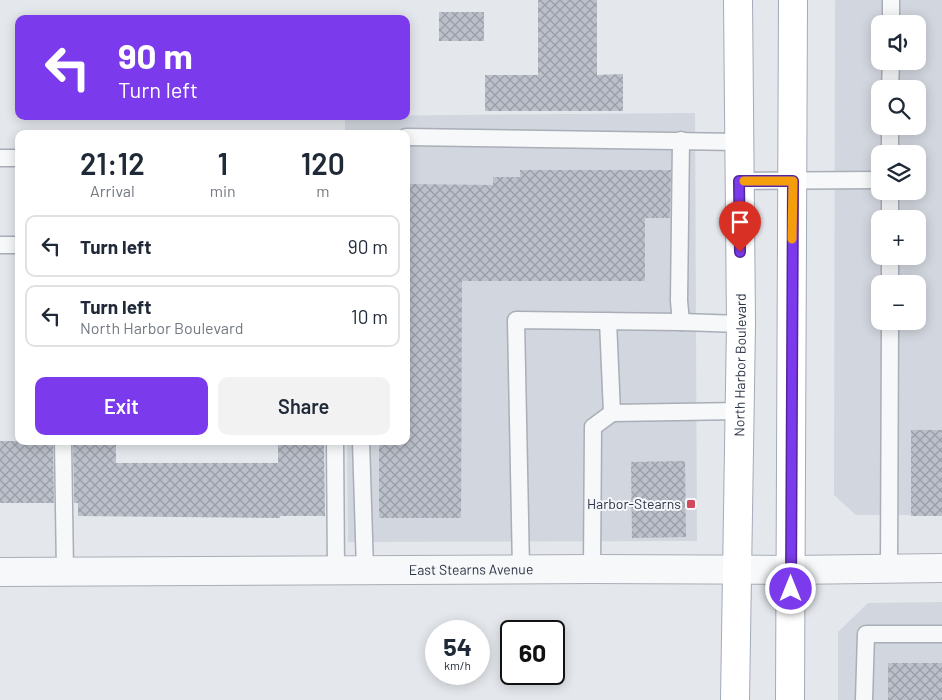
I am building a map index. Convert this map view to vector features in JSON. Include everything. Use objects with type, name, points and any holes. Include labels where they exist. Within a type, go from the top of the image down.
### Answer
[{"type":"main road","name":"North Harbor Boulevard","points":[[735,700],[741,324],[738,0]]},
{"type":"main road","points":[[790,700],[793,0]]},
{"type":"street","name":"East Stearns Avenue","points":[[0,572],[942,568]]},
{"type":"lane","points":[[891,0],[891,15]]},
{"type":"lane","points":[[410,137],[739,142]]},
{"type":"lane","points":[[681,140],[679,301],[681,322]]},
{"type":"lane","points":[[0,158],[15,158]]},
{"type":"lane","points":[[739,181],[871,180]]},
{"type":"lane","points":[[0,245],[15,245]]},
{"type":"lane","points":[[521,569],[516,320],[741,324]]},
{"type":"lane","points":[[608,321],[612,412]]},
{"type":"lane","points":[[889,568],[890,330]]},
{"type":"lane","points":[[592,569],[593,427],[612,412],[740,412]]},
{"type":"lane","points":[[63,445],[65,572]]},
{"type":"lane","points":[[335,445],[336,570]]},
{"type":"lane","points":[[361,445],[365,570]]},
{"type":"lane","points":[[864,700],[866,634],[942,634]]},
{"type":"shaded area","points":[[835,0],[942,0],[942,515],[856,515],[834,495]]},
{"type":"shaded area","points":[[695,113],[697,541],[348,542],[347,445],[410,445],[410,130],[345,130],[345,120],[410,120],[410,115]]},
{"type":"shaded area","points":[[942,602],[942,700],[838,700],[838,632],[868,603]]},
{"type":"building","points":[[538,0],[597,0],[597,75],[623,74],[623,111],[485,111],[485,75],[538,75]]},
{"type":"building","points":[[439,12],[484,12],[484,41],[439,41]]},
{"type":"building","points":[[520,170],[671,170],[670,218],[645,218],[645,281],[462,281],[461,518],[379,518],[379,445],[410,445],[410,184],[493,185],[493,177],[520,177]]},
{"type":"building","points":[[911,430],[942,430],[942,516],[911,516]]},
{"type":"building","points":[[0,441],[15,441],[15,445],[53,445],[54,503],[0,503]]},
{"type":"building","points":[[73,445],[116,445],[116,463],[278,463],[278,445],[324,445],[325,516],[280,516],[280,518],[78,516],[78,503],[74,503]]},
{"type":"building","points":[[685,461],[686,537],[632,538],[631,462]]},
{"type":"building","points":[[888,663],[942,663],[942,700],[888,700]]},
{"type":"slow traffic","points":[[744,181],[793,181],[792,239]]},
{"type":"place","name":"Harbor-Stearns","points":[[691,504]]},
{"type":"route","points":[[740,252],[739,181],[793,181],[791,589]]}]
